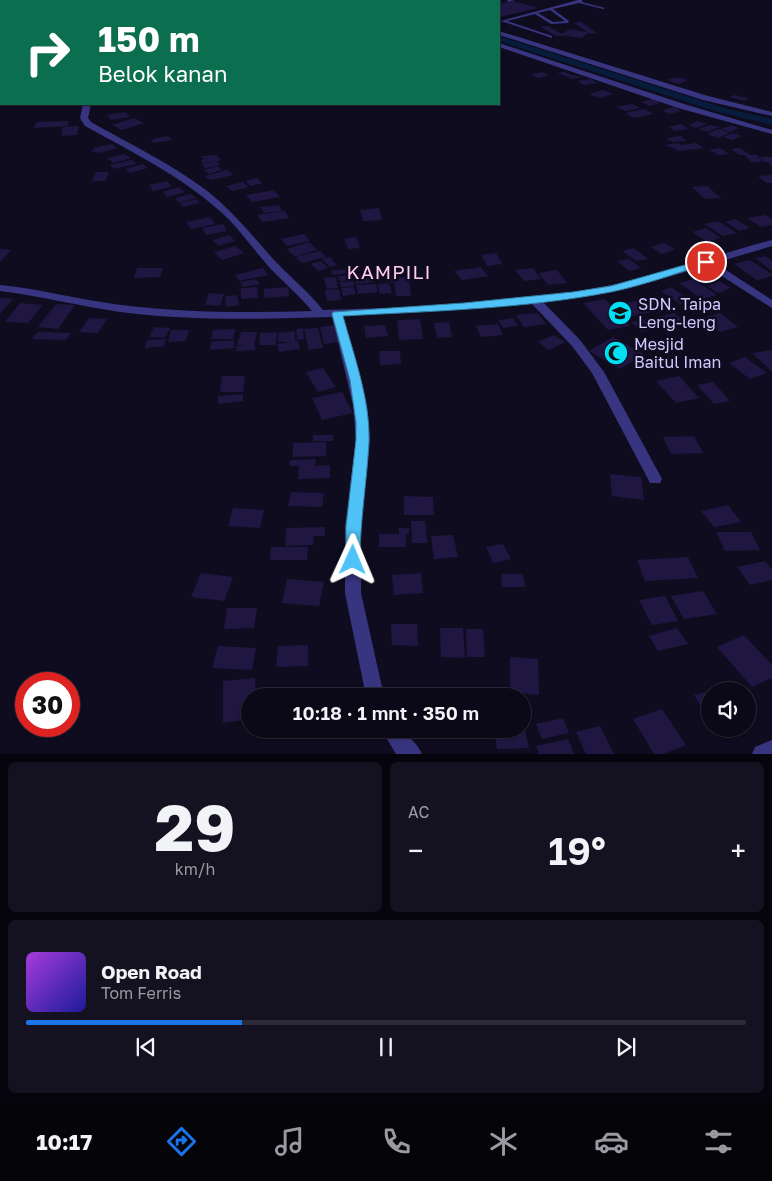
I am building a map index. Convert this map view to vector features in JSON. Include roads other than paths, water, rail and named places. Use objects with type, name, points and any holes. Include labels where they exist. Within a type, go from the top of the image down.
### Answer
[{"type":"street","points":[[500,33],[706,98],[772,114]]},
{"type":"street","points":[[500,45],[681,106],[772,132]]},
{"type":"street","points":[[86,105],[83,112],[88,124],[160,164],[201,191],[226,212],[272,265],[321,314]]},
{"type":"street","points":[[0,288],[95,305],[137,310],[243,316],[337,314],[535,300],[612,288],[772,243]]},
{"type":"street","points":[[706,262],[772,305]]},
{"type":"street","points":[[535,300],[576,344],[598,372],[655,479]]},
{"type":"street","points":[[337,314],[356,380],[361,413],[363,440],[353,527],[352,593],[373,688]]},
{"type":"street","points":[[397,738],[404,748],[412,754]]},
{"type":"street","points":[[762,754],[772,749]]},
{"type":"lane","points":[[508,1],[513,0]]},
{"type":"lane","points":[[501,21],[580,1],[604,8]]},
{"type":"lane","points":[[536,13],[552,23],[568,22],[551,9]]},
{"type":"lane","points":[[501,21],[551,37]]},
{"type":"waterway","points":[[500,38],[721,110],[772,122]]},
{"type":"place","name":"SDN. Taipa Leng-leng","points":[[620,313]]},
{"type":"place","name":"Mesjid Baitul Iman","points":[[616,353]]},
{"type":"district","name":"KAMPILI","points":[[389,272]]}]
